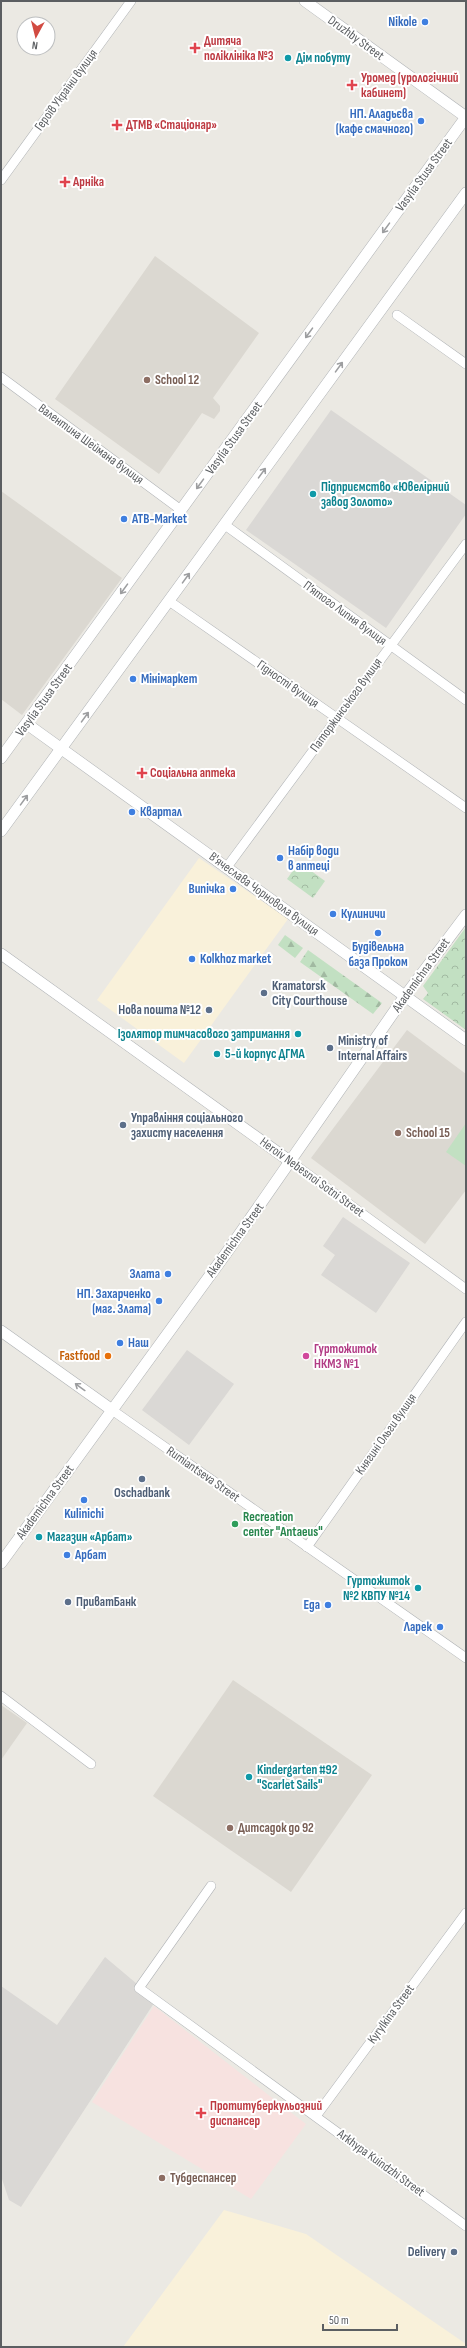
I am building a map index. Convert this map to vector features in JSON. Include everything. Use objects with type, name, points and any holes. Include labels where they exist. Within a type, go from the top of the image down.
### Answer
[{"type":"street","name":"Героїв України вулиця","points":[[1,180],[131,1]]},
{"type":"street","name":"Druzhby Street","points":[[305,1],[466,117]]},
{"type":"street","name":"Vasylia Stusa Street","points":[[1,758],[466,117]]},
{"type":"street","points":[[1,831],[466,193]]},
{"type":"street","points":[[397,315],[466,364]]},
{"type":"street","name":"Валентина Шеймана вулиця","points":[[1,378],[182,510]]},
{"type":"street","name":"П’ятого Липня вулиця","points":[[225,524],[390,646],[466,700]]},
{"type":"street","name":"Паторжинського вулиця","points":[[227,867],[466,544]]},
{"type":"street","name":"Гідності вулиця","points":[[169,601],[466,808]]},
{"type":"street","name":"В'ячеслава Чорновола вулиця","points":[[27,724],[466,1040]]},
{"type":"street","name":"Akademichna Street","points":[[1,1562],[291,1162],[405,996],[466,915]]},
{"type":"street","name":"Heroiv Nebesnoi Sotni Street","points":[[1,954],[466,1289]]},
{"type":"street","name":"Княгині Ольги вулиця","points":[[307,1547],[466,1322]]},
{"type":"street","name":"Rumiantseva Street","points":[[1,1331],[466,1658]]},
{"type":"street","points":[[1,1696],[92,1764]]},
{"type":"street","name":"Arkhypa Kuindzhi Street","points":[[211,1886],[139,1988],[466,2226]]},
{"type":"street","name":"Kyrylkina Street","points":[[316,2116],[466,1913]]},
{"type":"shaded area","name":"School 12","points":[[155,256],[259,333],[213,398],[220,406],[220,411],[214,419],[202,413],[159,474],[55,399]]},
{"type":"shaded area","name":"Підприємство «Ювелірний завод Золото»","points":[[331,410],[466,505],[466,514],[386,628],[246,530]]},
{"type":"shaded area","points":[[1,491],[122,578],[22,715],[1,699]]},
{"type":"shaded area","name":"Kolkhoz market","points":[[199,858],[288,919],[184,1063],[97,1000]]},
{"type":"shaded area","name":"School 15","points":[[407,1030],[466,1074],[466,1190],[425,1244],[311,1158]]},
{"type":"shaded area","points":[[343,1217],[410,1263],[376,1313],[321,1275],[335,1255],[323,1246]]},
{"type":"shaded area","points":[[187,1350],[234,1384],[189,1445],[142,1410]]},
{"type":"shaded area","points":[[233,1680],[372,1775],[291,1892],[153,1796]]},
{"type":"shaded area","points":[[1,1705],[27,1723],[1,1760]]},
{"type":"shaded area","points":[[105,1957],[156,2000],[21,2207],[9,2200],[1,2176],[1,1986],[57,2025]]},
{"type":"shaded area","name":"Протитуберкульозний диспансер","points":[[154,2006],[306,2124],[251,2199],[92,2102]]},
{"type":"shaded area","points":[[224,2210],[306,2234],[466,2344],[466,2347],[123,2347]]},
{"type":"green space","points":[[299,862],[325,881],[313,898],[287,879]]},
{"type":"green space","points":[[466,927],[466,1030],[423,999],[428,993],[423,986]]},
{"type":"green space","points":[[285,935],[303,948],[295,958],[278,945]]},
{"type":"green space","points":[[308,950],[382,1003],[373,1014],[300,962]]},
{"type":"green space","points":[[466,1123],[466,1166],[446,1152]]},
{"type":"place","name":"Nikole","points":[[425,22]]},
{"type":"place","name":"Дитяча поліклініка №3","points":[[195,48]]},
{"type":"place","name":"Дім побуту","points":[[288,58]]},
{"type":"place","name":"Уромед (урологічний кабинет)","points":[[352,85]]},
{"type":"place","name":"НП. Аладьєва (кафе смачного)","points":[[421,121]]},
{"type":"place","name":"ДТМВ «Стаціонар»","points":[[117,125]]},
{"type":"place","name":"Арніка","points":[[65,182]]},
{"type":"place","name":"School 12","points":[[147,380]]},
{"type":"place","name":"Підприємство «Ювелірний завод Золото»","points":[[313,494]]},
{"type":"place","name":"ATB-Market","points":[[124,519]]},
{"type":"place","name":"Мінімаркет","points":[[133,679]]},
{"type":"place","name":"Соціальна аптека","points":[[142,773]]},
{"type":"place","name":"Квартал","points":[[132,812]]},
{"type":"place","name":"Набір води в аптеці","points":[[280,858]]},
{"type":"place","name":"Випічка","points":[[233,889]]},
{"type":"place","name":"Кулиничи","points":[[333,914]]},
{"type":"place","name":"Будівельна база Проком","points":[[378,933]]},
{"type":"place","name":"Kolkhoz market","points":[[192,959]]},
{"type":"place","name":"Kramatorsk City Courthouse","points":[[264,993]]},
{"type":"place","name":"Нова пошта №12","points":[[209,1010]]},
{"type":"place","name":"Ізолятор тимчасового затримання","points":[[298,1034]]},
{"type":"place","name":"Ministry of Internal Affairs","points":[[330,1048]]},
{"type":"place","name":"5-й корпус ДГМА","points":[[217,1054]]},
{"type":"place","name":"Управління соціального захисту населення","points":[[123,1125]]},
{"type":"place","name":"School 15","points":[[398,1133]]},
{"type":"place","name":"Злата","points":[[168,1274]]},
{"type":"place","name":"НП. Захарченко (маг. Злата)","points":[[159,1301]]},
{"type":"place","name":"Наш","points":[[120,1343]]},
{"type":"place","name":"Fastfood","points":[[108,1356]]},
{"type":"place","name":"Гуртожиток НКМЗ №1","points":[[306,1356]]},
{"type":"place","name":"Oschadbank","points":[[142,1479]]},
{"type":"place","name":"Kulinichi","points":[[84,1500]]},
{"type":"place","name":"Recreation center \"Antaeus\"","points":[[235,1524]]},
{"type":"place","name":"Магазин «Арбат»","points":[[39,1537]]},
{"type":"place","name":"Арбат","points":[[67,1555]]},
{"type":"place","name":"Гуртожиток №2 КВПУ №14","points":[[418,1588]]},
{"type":"place","name":"ПриватБанк","points":[[68,1602]]},
{"type":"place","name":"Еда","points":[[328,1605]]},
{"type":"place","name":"Ларек","points":[[440,1627]]},
{"type":"place","name":"Kindergarten #92 \"Scarlet Sails\"","points":[[249,1777]]},
{"type":"place","name":"Дитсадок до 92","points":[[230,1828]]},
{"type":"place","name":"Протитуберкульозний диспансер","points":[[201,2113]]},
{"type":"place","name":"Тубдеспансер","points":[[162,2178]]},
{"type":"place","name":"Delivery","points":[[454,2252]]}]
